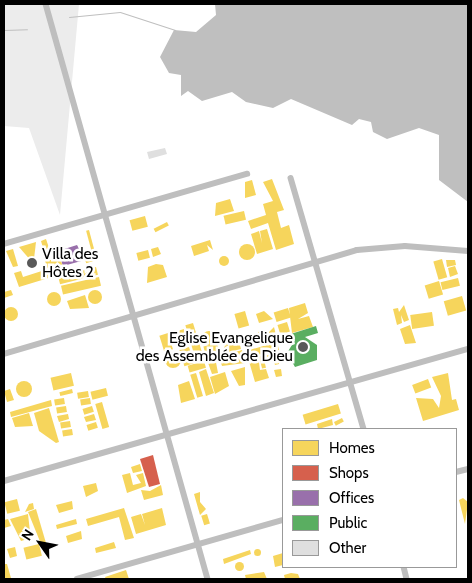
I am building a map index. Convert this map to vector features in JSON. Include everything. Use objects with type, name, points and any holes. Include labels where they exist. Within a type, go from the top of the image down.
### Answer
[{"type":"street","points":[[46,4],[132,315],[208,579]]},
{"type":"street","points":[[4,244],[247,174]]},
{"type":"street","points":[[291,178],[318,261],[364,428]]},
{"type":"street","points":[[4,354],[357,250],[405,246],[468,251]]},
{"type":"street","points":[[4,481],[166,433],[352,384],[468,349]]},
{"type":"street","points":[[77,579],[282,520]]},
{"type":"shaded area","points":[[4,4],[79,4],[60,215],[29,128],[4,126]]},
{"type":"shaded area","points":[[215,4],[468,4],[468,202],[439,180],[439,135],[419,128],[387,139],[373,132],[371,122],[359,119],[352,125],[291,99],[273,108],[246,102],[232,92],[202,101],[188,91],[181,96],[181,75],[169,73],[160,57],[174,30],[196,32],[216,15]]},
{"type":"building: Homes","points":[[272,179],[284,210],[277,212],[281,228],[289,225],[294,244],[276,250],[268,223],[251,229],[248,221],[266,215],[263,204],[273,201],[263,182]]},
{"type":"building: Homes","points":[[252,180],[256,195],[245,198],[245,182]]},
{"type":"building: Homes","points":[[230,199],[234,211],[215,216],[216,203]]},
{"type":"building: Homes","points":[[244,211],[246,220],[226,224],[224,216]]},
{"type":"building: Homes","points":[[145,216],[148,227],[132,231],[130,220]]},
{"type":"building: Homes","points":[[167,222],[169,226],[155,232],[154,229]]},
{"type":"building: Homes","points":[[267,229],[273,249],[257,254],[251,234],[259,231],[262,243],[260,231]]},
{"type":"building: Homes","points":[[89,230],[95,253],[92,254],[86,231]]},
{"type":"building: Homes","points":[[46,239],[52,257],[46,258],[41,241]]},
{"type":"building: Homes","points":[[210,240],[213,250],[207,245],[209,251],[194,256],[191,246]]},
{"type":"building: Homes","points":[[36,242],[34,259],[32,262],[19,247]]},
{"type":"building: Homes","points":[[247,244],[255,252],[247,260],[239,252]]},
{"type":"building: Homes","points":[[158,247],[161,254],[153,257],[151,249]]},
{"type":"building: Homes","points":[[13,249],[18,266],[13,267],[6,251]]},
{"type":"building: Homes","points":[[148,250],[150,258],[138,261],[136,253]]},
{"type":"building: Homes","points":[[92,255],[94,261],[86,263],[84,257]]},
{"type":"building: Homes","points":[[222,256],[226,256],[229,261],[228,265],[222,266],[219,263],[219,259]]},
{"type":"building: Homes","points":[[60,258],[65,273],[19,287],[14,273],[21,271],[23,277],[48,269],[45,261]]},
{"type":"building: Homes","points":[[442,259],[447,277],[439,280],[433,261]]},
{"type":"building: Homes","points":[[446,260],[455,260],[456,265],[447,267]]},
{"type":"building: Homes","points":[[156,264],[163,265],[167,277],[147,283],[148,267]]},
{"type":"building: Homes","points":[[455,266],[458,274],[450,277],[448,268]]},
{"type":"building: Homes","points":[[96,267],[98,275],[60,284],[58,276]]},
{"type":"building: Homes","points":[[99,277],[101,286],[63,295],[61,286]]},
{"type":"building: Homes","points":[[458,278],[460,286],[442,290],[441,282]]},
{"type":"building: Homes","points":[[439,281],[443,294],[429,299],[425,285]]},
{"type":"building: Homes","points":[[11,290],[13,295],[4,298],[4,292]]},
{"type":"building: Homes","points":[[92,290],[98,290],[102,297],[98,304],[92,304],[88,300],[88,294]]},
{"type":"building: Homes","points":[[51,292],[57,292],[61,299],[57,306],[51,306],[47,302],[47,296]]},
{"type":"building: Homes","points":[[85,295],[89,308],[70,309],[67,301]]},
{"type":"building: Homes","points":[[462,296],[466,310],[448,316],[444,301]]},
{"type":"building: Homes","points":[[305,303],[308,313],[298,319],[309,316],[313,327],[292,333],[289,308]]},
{"type":"building: Homes","points":[[404,305],[409,320],[404,322],[401,315],[402,323],[397,325],[393,309],[398,308],[399,312]]},
{"type":"building: Homes","points":[[8,307],[14,307],[18,314],[14,321],[8,321],[4,317],[4,311]]},
{"type":"building: Homes","points":[[288,308],[291,318],[277,322],[274,312]]},
{"type":"building: Homes","points":[[245,311],[249,325],[239,328],[234,314]]},
{"type":"building: Homes","points":[[264,311],[273,319],[259,323],[256,314]]},
{"type":"building: Homes","points":[[432,312],[434,326],[412,329],[410,315]]},
{"type":"building: Homes","points":[[287,322],[290,332],[280,334],[277,325]]},
{"type":"building: Homes","points":[[193,323],[204,359],[196,362],[185,325]]},
{"type":"building: Homes","points":[[410,325],[416,343],[405,344],[400,329]]},
{"type":"building: Homes","points":[[274,327],[277,339],[261,344],[258,332],[266,330],[267,334]]},
{"type":"building: Homes","points":[[184,329],[189,344],[179,347],[174,332]]},
{"type":"building: Homes","points":[[209,331],[214,333],[216,338],[214,343],[209,345],[204,343],[202,338],[204,333]]},
{"type":"building: Homes","points":[[168,333],[173,349],[164,352],[159,336]]},
{"type":"building: Homes","points":[[237,334],[241,349],[225,353],[223,343],[234,344],[229,336]]},
{"type":"building: Homes","points":[[277,342],[279,350],[258,355],[260,370],[266,369],[269,378],[255,382],[246,351]]},
{"type":"building: Homes","points":[[217,343],[219,351],[205,354],[203,346]]},
{"type":"building: Homes","points":[[189,347],[194,363],[184,366],[179,350]]},
{"type":"building: Homes","points":[[242,350],[245,363],[222,366],[219,357]]},
{"type":"building: Homes","points":[[173,352],[181,360],[173,368],[165,360]]},
{"type":"building: Homes","points":[[276,353],[279,364],[275,365],[273,358],[265,356]]},
{"type":"building: Homes","points":[[263,355],[266,368],[262,369],[259,356]]},
{"type":"building: Homes","points":[[215,357],[218,373],[212,374],[207,360]]},
{"type":"building: Homes","points":[[204,361],[206,368],[190,372],[188,366]]},
{"type":"building: Homes","points":[[245,367],[245,385],[239,386],[231,371]]},
{"type":"building: Homes","points":[[206,369],[214,393],[206,396],[199,372]]},
{"type":"building: Homes","points":[[281,369],[282,376],[276,377],[274,370]]},
{"type":"building: Homes","points":[[225,372],[229,386],[215,394],[210,377]]},
{"type":"building: Homes","points":[[71,373],[74,386],[53,390],[51,378]]},
{"type":"building: Homes","points":[[196,373],[203,396],[197,398],[190,375]]},
{"type":"building: Homes","points":[[448,373],[452,400],[456,399],[459,410],[423,421],[416,398],[433,399],[439,408],[441,396],[432,377]]},
{"type":"building: Homes","points":[[428,379],[431,387],[415,393],[412,385]]},
{"type":"building: Homes","points":[[24,381],[32,389],[24,397],[16,389]]},
{"type":"building: Homes","points":[[189,381],[195,399],[181,403],[178,385]]},
{"type":"building: Homes","points":[[106,388],[108,396],[92,400],[90,392]]},
{"type":"building: Homes","points":[[10,389],[14,400],[7,402],[4,391]]},
{"type":"building: Homes","points":[[72,389],[73,393],[60,396],[59,392]]},
{"type":"building: Homes","points":[[88,391],[89,397],[78,399],[77,393]]},
{"type":"building: Homes","points":[[64,398],[65,404],[55,405],[54,400]]},
{"type":"building: Homes","points":[[90,398],[91,404],[81,405],[80,400]]},
{"type":"building: Homes","points":[[51,400],[52,406],[11,417],[10,412]]},
{"type":"building: Homes","points":[[102,402],[109,427],[102,429],[95,404]]},
{"type":"building: Homes","points":[[338,404],[341,414],[306,424],[303,415]]},
{"type":"building: Homes","points":[[66,406],[67,412],[57,413],[56,408]]},
{"type":"building: Homes","points":[[92,406],[94,412],[84,415],[82,409]]},
{"type":"building: Homes","points":[[49,408],[59,442],[56,443],[39,431],[34,413]]},
{"type":"building: Homes","points":[[29,413],[33,426],[15,427],[12,418]]},
{"type":"building: Homes","points":[[68,414],[69,419],[59,422],[57,416]]},
{"type":"building: Homes","points":[[94,414],[96,420],[86,422],[84,417]]},
{"type":"building: Homes","points":[[342,418],[344,422],[336,426],[334,422]]},
{"type":"building: Homes","points":[[332,419],[333,425],[318,428],[317,424]]},
{"type":"building: Homes","points":[[70,421],[71,427],[61,428],[60,423]]},
{"type":"building: Homes","points":[[96,422],[98,428],[88,431],[86,425]]},
{"type":"building: Homes","points":[[72,429],[73,435],[63,436],[62,431]]},
{"type":"building: Homes","points":[[140,464],[142,471],[133,473],[131,467]]},
{"type":"building: Homes","points":[[130,473],[133,485],[141,483],[136,475],[143,473],[146,486],[127,493],[122,475]]},
{"type":"building: Homes","points":[[96,483],[98,491],[86,497],[83,486]]},
{"type":"building: Homes","points":[[161,485],[163,495],[144,500],[141,490],[150,491]]},
{"type":"building: Homes","points":[[200,492],[200,502],[206,509],[200,515],[194,494]]},
{"type":"building: Homes","points":[[463,498],[468,502],[465,524],[459,500]]},
{"type":"building: Homes","points":[[17,499],[20,511],[7,514],[4,502]]},
{"type":"building: Homes","points":[[72,501],[73,509],[59,513],[56,505]]},
{"type":"building: Homes","points":[[33,503],[34,509],[25,512],[29,504]]},
{"type":"building: Homes","points":[[124,508],[134,538],[125,540],[119,517],[88,526],[86,519]]},
{"type":"building: Homes","points":[[162,508],[166,525],[136,534],[131,517],[141,514],[145,525],[142,514]]},
{"type":"building: Homes","points":[[36,509],[46,543],[41,544],[28,512]]},
{"type":"building: Homes","points":[[28,514],[30,532],[23,534],[29,533],[31,538],[21,541],[10,519]]},
{"type":"building: Homes","points":[[207,514],[210,524],[204,525],[201,516]]},
{"type":"building: Homes","points":[[8,519],[11,526],[4,528],[4,520]]},
{"type":"building: Homes","points":[[76,519],[77,524],[57,529],[56,525]]},
{"type":"building: Homes","points":[[81,531],[82,539],[68,543],[66,536]]},
{"type":"building: Homes","points":[[114,542],[116,548],[96,553],[95,548]]},
{"type":"building: Homes","points":[[39,544],[42,556],[26,560],[23,548]]},
{"type":"building: Homes","points":[[15,547],[17,556],[10,558],[7,549]]},
{"type":"building: Homes","points":[[257,548],[261,552],[257,556],[253,552]]},
{"type":"building: Homes","points":[[250,550],[251,554],[224,564],[223,559]]},
{"type":"building: Homes","points":[[282,553],[282,565],[275,567],[273,556]]},
{"type":"building: Homes","points":[[239,561],[244,566],[239,571],[234,566]]},
{"type":"building: Homes","points":[[4,564],[7,564],[11,578],[5,579]]},
{"type":"building: Homes","points":[[126,570],[129,579],[106,579],[105,577]]},
{"type":"building: Homes","points":[[264,572],[267,579],[246,579],[245,575]]},
{"type":"building: Homes","points":[[298,574],[300,579],[285,579],[284,575]]},
{"type":"building: Shops","points":[[153,455],[160,484],[149,487],[140,459]]},
{"type":"building: Offices","points":[[77,245],[85,260],[63,266],[58,251]]},
{"type":"building: Public","name":"Eglise Evangelique des Assemblée de Dieu","points":[[316,326],[318,333],[305,337],[317,345],[317,360],[295,367],[287,353],[295,340],[280,344],[278,338]]},
{"type":"building: Other","points":[[165,148],[167,154],[149,159],[147,152]]},
{"type":"waterway","points":[[69,17],[120,12],[175,30]]},
{"type":"waterway","points":[[4,30],[27,29]]},
{"type":"place","name":"Villa des Hôtes 2","points":[[32,263]]},
{"type":"place","name":"Eglise Evangelique des Assemblée de Dieu","points":[[303,347]]}]
